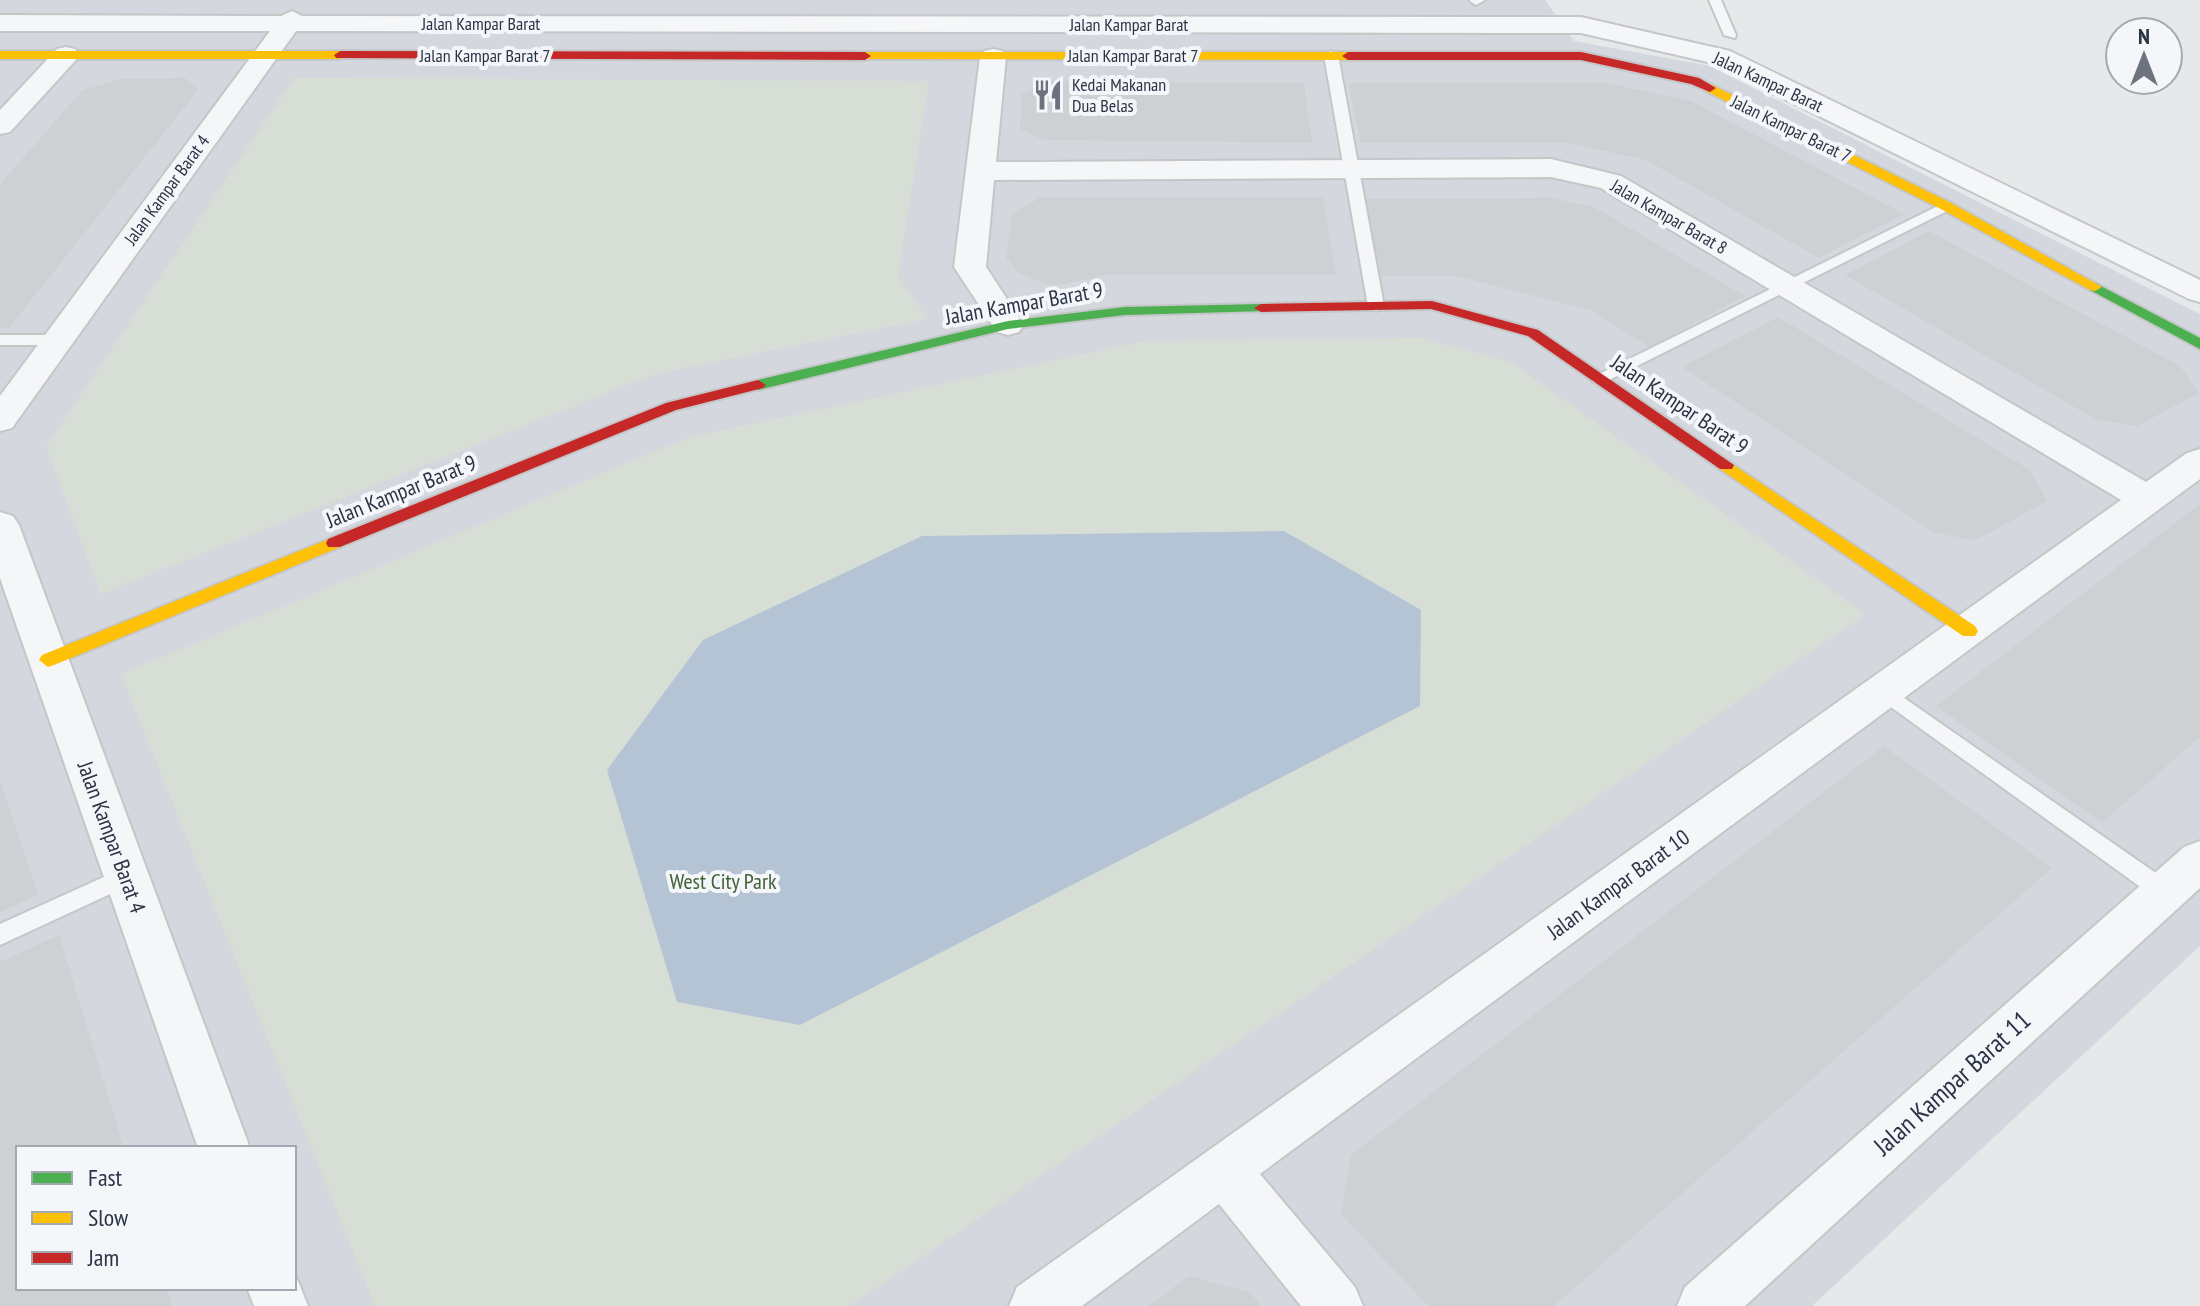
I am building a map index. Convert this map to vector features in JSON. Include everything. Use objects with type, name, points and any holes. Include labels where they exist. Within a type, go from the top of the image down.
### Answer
[{"type":"street","name":"Jalan Kampar Barat 4","points":[[0,420],[306,0]]},
{"type":"street","name":"Jalan Kampar Barat","points":[[1049,0],[1573,1],[1742,40]]},
{"type":"street","name":"Jalan Kampar Barat","points":[[0,23],[289,24],[733,12],[1581,25],[1721,57],[2200,292]]},
{"type":"street","name":"Jalan Kampar Barat 7","points":[[0,55],[1581,56],[1695,81],[1946,206],[2200,344]]},
{"type":"street","points":[[0,126],[66,55]]},
{"type":"street","points":[[993,57],[970,267],[1008,325]]},
{"type":"street","name":"Jalan Kampar Barat 8","points":[[980,171],[1551,168],[1611,182],[2148,499]]},
{"type":"street","points":[[2148,267],[2187,257]]},
{"type":"street","name":"Jalan Kampar Barat 9","points":[[48,660],[671,406],[1008,325],[1125,311],[1432,305],[1533,333],[1969,631]]},
{"type":"street","name":"Jalan Kampar Barat 10","points":[[1036,1306],[2200,461]]},
{"type":"street","name":"Jalan Kampar Barat 4","points":[[0,525],[223,1146]]},
{"type":"street","name":"Jalan Kampar Barat 11","points":[[1704,1306],[2183,876]]},
{"type":"street","points":[[1224,1170],[1336,1306]]},
{"type":"lane","points":[[1715,0],[1742,40]]},
{"type":"lane","points":[[1331,55],[1376,306]]},
{"type":"lane","points":[[1599,378],[1946,206]]},
{"type":"lane","points":[[0,340],[58,340]]},
{"type":"lane","points":[[1884,692],[2183,876]]},
{"type":"lane","points":[[0,935],[126,876]]},
{"type":"shaded area","points":[[0,0],[1545,0],[1574,41],[1710,66],[2200,314],[2200,946],[1812,1306],[0,1306]]},
{"type":"green space","points":[[294,78],[929,81],[898,276],[927,319],[655,374],[101,594],[46,447]]},
{"type":"green space","name":"West City Park","points":[[1421,338],[1511,362],[1866,614],[850,1306],[375,1306],[121,674],[689,437],[1145,341]]},
{"type":"water","points":[[1284,531],[1421,610],[1420,706],[800,1025],[677,1002],[607,770],[703,640],[922,536]]},
{"type":"building","points":[[185,78],[198,90],[9,328],[0,328],[0,184],[83,90],[121,79]]},
{"type":"building","points":[[1046,81],[1304,83],[1312,143],[1044,140],[1020,129],[1022,94]]},
{"type":"building","points":[[1348,83],[1607,83],[1691,101],[1904,214],[1819,258],[1646,160],[1568,143],[1361,143]]},
{"type":"building","points":[[1323,197],[1336,275],[1107,275],[1053,286],[1018,273],[1006,257],[1012,214],[1039,198]]},
{"type":"building","points":[[1552,198],[1594,207],[1745,296],[1649,347],[1592,311],[1457,276],[1381,276],[1364,199]]},
{"type":"building","points":[[1929,231],[2180,366],[2199,393],[2137,426],[2097,420],[1845,275]]},
{"type":"building","points":[[1778,317],[2030,470],[2047,501],[1976,540],[1935,533],[1682,367]]},
{"type":"building","points":[[2200,504],[2200,737],[2102,823],[1936,706]]},
{"type":"building","points":[[1884,746],[2052,868],[1554,1306],[1428,1306],[1341,1214],[1351,1155]]},
{"type":"building","points":[[0,781],[38,895],[0,912]]},
{"type":"building","points":[[59,935],[123,1146],[16,1146],[16,1290],[167,1290],[172,1306],[0,1306],[0,962]]},
{"type":"building","points":[[1189,1276],[1250,1292],[1261,1306],[1148,1306]]},
{"type":"traffic: fast","points":[[2095,287],[2200,344]]},
{"type":"traffic: fast","points":[[758,385],[1008,325],[1125,311],[1261,308]]},
{"type":"traffic: slow","points":[[0,55],[340,55]]},
{"type":"traffic: slow","points":[[865,56],[1348,56]]},
{"type":"traffic: slow","points":[[1710,88],[1946,206],[2095,287]]},
{"type":"traffic: slow","points":[[1726,465],[1969,631]]},
{"type":"traffic: slow","points":[[48,660],[334,543]]},
{"type":"traffic: jam","points":[[340,55],[865,56]]},
{"type":"traffic: jam","points":[[1348,56],[1581,56],[1695,81],[1710,88]]},
{"type":"traffic: jam","points":[[1261,308],[1432,305],[1533,333],[1726,465]]},
{"type":"traffic: jam","points":[[334,543],[671,406],[758,385]]},
{"type":"place","name":"Kedai Makanan Dua Belas","points":[[1048,95]]}]
